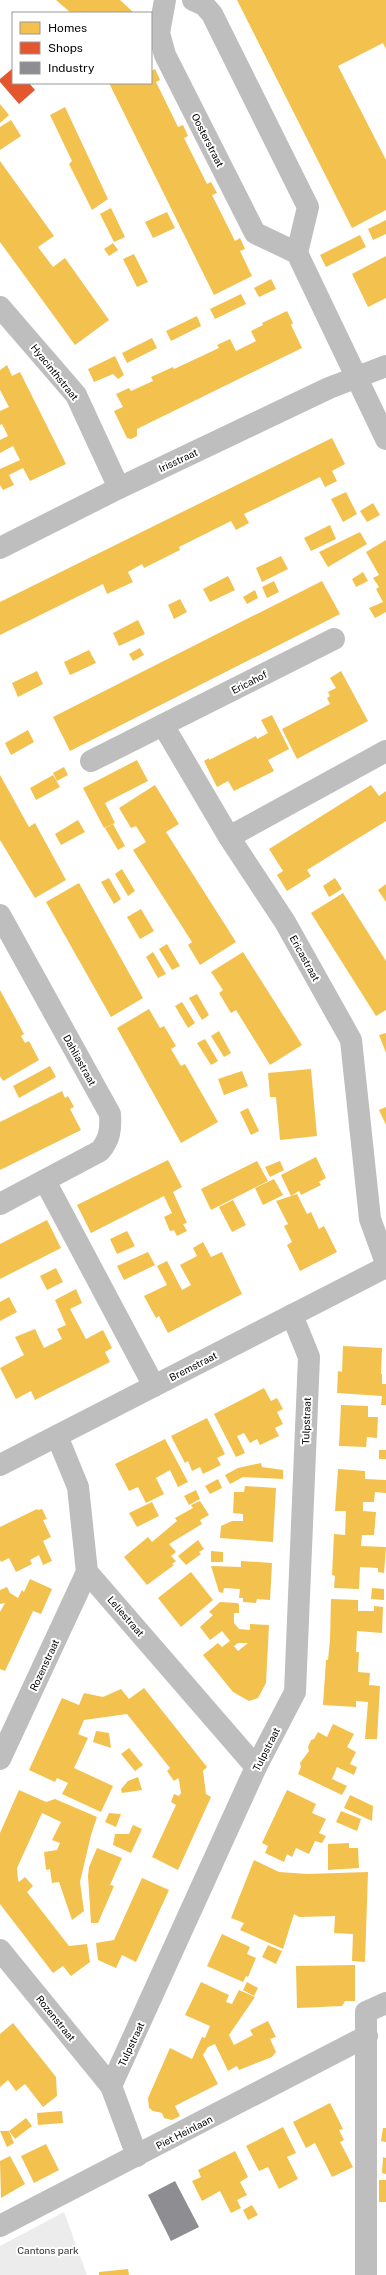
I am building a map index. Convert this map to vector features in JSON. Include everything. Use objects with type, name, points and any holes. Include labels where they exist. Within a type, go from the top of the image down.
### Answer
[{"type":"street","name":"Oosterstraat","points":[[165,0],[159,33],[165,55],[255,233],[297,253]]},
{"type":"street","points":[[193,0],[204,5],[212,14],[308,208],[297,253],[386,440]]},
{"type":"street","name":"Hyacinthstraat","points":[[0,307],[76,396],[119,488]]},
{"type":"street","name":"Irisstraat","points":[[0,548],[119,488],[329,388],[358,379],[386,366]]},
{"type":"street","name":"Ericahof","points":[[91,761],[334,638]]},
{"type":"street","points":[[163,725],[229,837],[386,751]]},
{"type":"street","name":"Ericastraat","points":[[229,837],[285,922],[351,1040],[370,1219],[386,1263]]},
{"type":"street","name":"Dahliastraat","points":[[0,915],[110,1114],[111,1128],[107,1142],[100,1151],[0,1204]]},
{"type":"street","points":[[45,1181],[154,1386]]},
{"type":"street","name":"Bremstraat","points":[[0,1465],[386,1267]]},
{"type":"street","name":"Tulpstraat","points":[[111,2086],[256,1767],[295,1692],[309,1357],[292,1315]]},
{"type":"street","points":[[57,1436],[78,1487],[87,1572]]},
{"type":"street","name":"Leliestraat","points":[[87,1572],[256,1767]]},
{"type":"street","name":"Rozenstraat","points":[[0,1759],[87,1572]]},
{"type":"street","name":"Rozenstraat","points":[[0,1950],[111,2086]]},
{"type":"street","points":[[366,2275],[366,2012],[386,2003]]},
{"type":"street","name":"Piet Heinlaan","points":[[0,2226],[367,2036]]},
{"type":"street","points":[[111,2086],[137,2156]]},
{"type":"green space","name":"Cantons park","points":[[64,2212],[87,2275],[0,2275],[0,2246]]},
{"type":"building: Homes","points":[[56,0],[120,0],[133,12],[70,12]]},
{"type":"building: Homes","points":[[237,0],[386,0],[386,49],[383,43],[338,66],[386,160],[386,210],[352,228]]},
{"type":"building: Homes","points":[[155,69],[160,80],[156,82],[178,127],[183,125],[188,136],[184,138],[207,184],[211,182],[217,193],[212,195],[235,241],[240,238],[245,249],[240,251],[252,276],[214,295],[109,84],[152,84],[152,70]]},
{"type":"building: Homes","points":[[0,104],[9,115],[0,123]]},
{"type":"building: Homes","points":[[65,107],[108,199],[92,210],[69,164],[72,161],[50,115]]},
{"type":"building: Homes","points":[[11,120],[21,136],[0,150],[0,127]]},
{"type":"building: Homes","points":[[0,161],[54,236],[38,247],[53,267],[65,258],[109,320],[75,345],[0,242]]},
{"type":"building: Homes","points":[[111,208],[125,237],[114,242],[100,214]]},
{"type":"building: Homes","points":[[167,212],[175,228],[153,238],[145,222]]},
{"type":"building: Homes","points":[[386,220],[386,234],[373,240],[368,229]]},
{"type":"building: Homes","points":[[360,235],[366,247],[326,267],[320,255]]},
{"type":"building: Homes","points":[[113,243],[118,250],[109,256],[104,249]]},
{"type":"building: Homes","points":[[134,254],[148,282],[137,287],[123,259]]},
{"type":"building: Homes","points":[[386,256],[386,298],[368,307],[352,274]]},
{"type":"building: Homes","points":[[271,279],[276,289],[259,297],[254,288]]},
{"type":"building: Homes","points":[[241,294],[246,304],[215,319],[210,309]]},
{"type":"building: Homes","points":[[287,311],[293,323],[291,325],[302,348],[137,429],[137,436],[131,439],[127,438],[114,411],[123,407],[116,394],[129,388],[131,391],[153,381],[151,377],[173,367],[174,369],[219,348],[217,345],[230,339],[236,351],[256,341],[251,331],[263,325],[262,323]]},
{"type":"building: Homes","points":[[197,316],[201,326],[171,341],[166,331]]},
{"type":"building: Homes","points":[[152,338],[157,348],[127,363],[122,353]]},
{"type":"building: Homes","points":[[115,356],[124,375],[118,379],[113,374],[94,382],[88,369]]},
{"type":"building: Homes","points":[[7,365],[12,376],[20,372],[66,464],[30,481],[23,468],[9,475],[14,485],[3,490],[0,485],[0,469],[20,460],[13,446],[0,453],[0,440],[8,436],[2,424],[0,425],[0,411],[9,407],[0,390],[0,370]]},
{"type":"building: Homes","points":[[332,438],[345,464],[332,471],[337,481],[325,487],[320,477],[244,514],[249,523],[236,530],[231,521],[179,547],[180,550],[144,568],[142,564],[128,572],[133,582],[107,594],[103,584],[0,635],[0,602]]},
{"type":"building: Homes","points":[[346,492],[357,514],[343,522],[331,499]]},
{"type":"building: Homes","points":[[373,503],[380,515],[367,522],[360,511]]},
{"type":"building: Homes","points":[[330,525],[336,539],[311,551],[304,538]]},
{"type":"building: Homes","points":[[360,532],[367,544],[328,567],[319,552]]},
{"type":"building: Homes","points":[[386,540],[386,612],[375,618],[369,608],[383,602],[376,589],[379,587],[373,578],[379,575],[366,552]]},
{"type":"building: Homes","points":[[281,556],[288,569],[262,582],[256,568]]},
{"type":"building: Homes","points":[[363,572],[368,581],[356,587],[352,579]]},
{"type":"building: Homes","points":[[228,576],[235,590],[210,602],[203,589]]},
{"type":"building: Homes","points":[[274,581],[279,592],[267,598],[262,587]]},
{"type":"building: Homes","points":[[322,581],[340,614],[70,751],[53,717]]},
{"type":"building: Homes","points":[[255,590],[258,598],[247,604],[243,597]]},
{"type":"building: Homes","points":[[180,599],[187,612],[174,619],[168,605]]},
{"type":"building: Homes","points":[[138,620],[145,634],[119,646],[113,633]]},
{"type":"building: Homes","points":[[140,648],[144,655],[133,661],[129,654]]},
{"type":"building: Homes","points":[[89,650],[96,663],[70,675],[64,662]]},
{"type":"building: Homes","points":[[37,671],[43,684],[18,697],[12,683]]},
{"type":"building: Homes","points":[[341,671],[368,721],[297,759],[282,729],[330,704],[327,698],[330,696],[328,692],[336,688],[330,678]]},
{"type":"building: Homes","points":[[272,715],[289,749],[268,760],[274,771],[234,791],[228,781],[217,787],[204,761],[209,758],[209,760],[256,736],[257,739],[268,733],[261,720]]},
{"type":"building: Homes","points":[[28,730],[34,742],[11,755],[5,743]]},
{"type":"building: Homes","points":[[137,760],[148,781],[105,803],[115,823],[104,828],[83,788]]},
{"type":"building: Homes","points":[[64,767],[68,775],[57,781],[53,773]]},
{"type":"building: Homes","points":[[0,775],[29,827],[35,823],[66,880],[35,898],[0,840]]},
{"type":"building: Homes","points":[[53,775],[60,787],[36,800],[30,788]]},
{"type":"building: Homes","points":[[155,785],[179,824],[166,832],[236,942],[200,965],[188,945],[192,942],[133,850],[146,842],[136,826],[131,828],[119,808]]},
{"type":"building: Homes","points":[[371,785],[379,796],[386,791],[386,821],[307,870],[311,876],[287,891],[277,875],[283,871],[269,849]]},
{"type":"building: Homes","points":[[78,820],[85,832],[61,845],[55,834]]},
{"type":"building: Homes","points":[[113,824],[125,846],[118,850],[105,828]]},
{"type":"building: Homes","points":[[122,869],[135,891],[128,896],[115,874]]},
{"type":"building: Homes","points":[[109,878],[121,899],[114,904],[101,882]]},
{"type":"building: Homes","points":[[335,878],[342,889],[329,897],[323,886]]},
{"type":"building: Homes","points":[[79,883],[143,998],[111,1017],[46,902]]},
{"type":"building: Homes","points":[[386,884],[386,902],[378,890]]},
{"type":"building: Homes","points":[[343,893],[386,961],[386,1010],[376,1016],[311,913]]},
{"type":"building: Homes","points":[[141,909],[154,931],[140,939],[127,917]]},
{"type":"building: Homes","points":[[167,944],[180,966],[172,970],[159,949]]},
{"type":"building: Homes","points":[[153,952],[166,974],[158,978],[146,957]]},
{"type":"building: Homes","points":[[243,952],[302,1045],[270,1065],[236,1010],[231,1013],[219,993],[223,990],[211,972]]},
{"type":"building: Homes","points":[[0,990],[24,1034],[21,1036],[25,1043],[29,1041],[39,1060],[3,1081],[0,1076]]},
{"type":"building: Homes","points":[[197,994],[209,1015],[202,1020],[189,998]]},
{"type":"building: Homes","points":[[182,1002],[195,1023],[188,1028],[175,1006]]},
{"type":"building: Homes","points":[[149,1009],[160,1028],[164,1026],[176,1046],[171,1049],[181,1066],[185,1064],[218,1122],[181,1143],[117,1028]]},
{"type":"building: Homes","points":[[219,1031],[231,1053],[224,1057],[211,1036]]},
{"type":"building: Homes","points":[[386,1033],[386,1053],[379,1035]]},
{"type":"building: Homes","points":[[205,1039],[218,1061],[211,1065],[197,1043]]},
{"type":"building: Homes","points":[[50,1066],[56,1077],[19,1098],[13,1086]]},
{"type":"building: Homes","points":[[311,1069],[317,1136],[280,1140],[276,1097],[270,1097],[268,1073]]},
{"type":"building: Homes","points":[[242,1071],[248,1086],[224,1095],[218,1079]]},
{"type":"building: Homes","points":[[62,1091],[65,1098],[68,1096],[74,1107],[70,1109],[81,1130],[0,1170],[0,1122]]},
{"type":"building: Homes","points":[[386,1107],[386,1125],[379,1110]]},
{"type":"building: Homes","points":[[248,1108],[259,1131],[251,1135],[240,1112]]},
{"type":"building: Homes","points":[[316,1157],[326,1178],[319,1182],[321,1185],[301,1195],[299,1191],[291,1196],[281,1175]]},
{"type":"building: Homes","points":[[168,1160],[182,1187],[173,1192],[187,1223],[183,1224],[187,1231],[177,1236],[174,1230],[170,1231],[164,1217],[172,1213],[164,1196],[91,1233],[77,1205]]},
{"type":"building: Homes","points":[[257,1161],[268,1181],[211,1210],[201,1189]]},
{"type":"building: Homes","points":[[280,1161],[284,1170],[270,1177],[265,1167]]},
{"type":"building: Homes","points":[[274,1179],[283,1195],[263,1205],[255,1188]]},
{"type":"building: Homes","points":[[297,1194],[307,1214],[311,1212],[319,1229],[324,1226],[337,1252],[300,1271],[287,1245],[292,1242],[284,1226],[288,1224],[276,1201]]},
{"type":"building: Homes","points":[[233,1200],[246,1225],[232,1232],[219,1207]]},
{"type":"building: Homes","points":[[47,1220],[61,1248],[0,1279],[0,1244]]},
{"type":"building: Homes","points":[[127,1231],[135,1246],[117,1254],[110,1239]]},
{"type":"building: Homes","points":[[203,1242],[211,1257],[222,1252],[242,1294],[168,1333],[159,1316],[156,1318],[144,1296],[167,1285],[157,1266],[167,1261],[182,1290],[191,1285],[180,1265],[197,1256],[193,1248]]},
{"type":"building: Homes","points":[[148,1252],[155,1265],[124,1280],[117,1266]]},
{"type":"building: Homes","points":[[56,1268],[63,1282],[47,1290],[40,1276]]},
{"type":"building: Homes","points":[[76,1289],[82,1303],[70,1309],[86,1339],[103,1330],[112,1348],[105,1352],[110,1362],[35,1400],[31,1391],[16,1399],[0,1368],[24,1355],[15,1337],[35,1329],[44,1348],[62,1339],[57,1329],[66,1325],[55,1300]]},
{"type":"building: Homes","points":[[9,1297],[17,1312],[0,1321],[0,1302]]},
{"type":"building: Homes","points":[[343,1346],[382,1348],[381,1374],[382,1384],[386,1384],[386,1405],[381,1405],[382,1396],[337,1393],[338,1371],[342,1372]]},
{"type":"building: Homes","points":[[264,1388],[271,1401],[277,1398],[283,1409],[277,1412],[283,1424],[275,1428],[279,1436],[260,1445],[257,1439],[250,1443],[244,1433],[237,1436],[245,1453],[236,1457],[214,1414]]},
{"type":"building: Homes","points":[[341,1405],[368,1406],[368,1417],[378,1417],[377,1438],[367,1437],[366,1447],[339,1446]]},
{"type":"building: Homes","points":[[207,1418],[225,1454],[217,1458],[221,1465],[203,1474],[200,1467],[192,1471],[188,1461],[185,1463],[171,1436]]},
{"type":"building: Homes","points":[[165,1439],[188,1482],[178,1487],[170,1470],[156,1478],[164,1494],[146,1503],[138,1487],[129,1491],[115,1464]]},
{"type":"building: Homes","points":[[379,1450],[386,1450],[386,1459],[379,1459]]},
{"type":"building: Homes","points":[[261,1463],[262,1467],[283,1470],[283,1479],[243,1477],[230,1484],[225,1475],[238,1468]]},
{"type":"building: Homes","points":[[338,1469],[365,1471],[365,1479],[386,1480],[386,1493],[375,1492],[374,1502],[363,1502],[363,1511],[376,1512],[374,1535],[362,1535],[361,1546],[386,1547],[384,1573],[378,1572],[378,1568],[360,1567],[359,1589],[334,1588],[335,1576],[332,1575],[334,1534],[345,1535],[346,1511],[335,1511]]},
{"type":"building: Homes","points":[[218,1479],[222,1488],[210,1494],[205,1486]]},
{"type":"building: Homes","points":[[245,1486],[276,1488],[273,1542],[220,1538],[221,1526],[232,1521],[243,1521],[243,1514],[233,1513],[234,1492],[244,1492]]},
{"type":"building: Homes","points":[[196,1490],[200,1499],[189,1505],[184,1496]]},
{"type":"building: Homes","points":[[200,1501],[209,1515],[200,1520],[202,1524],[169,1544],[176,1552],[171,1556],[176,1561],[172,1564],[174,1565],[147,1585],[124,1557],[148,1537],[152,1542],[177,1521],[175,1518],[193,1508],[191,1505]]},
{"type":"building: Homes","points":[[152,1502],[159,1516],[137,1527],[129,1513]]},
{"type":"building: Homes","points":[[37,1509],[42,1509],[47,1519],[43,1520],[51,1537],[43,1541],[52,1561],[43,1565],[39,1555],[30,1560],[32,1564],[16,1572],[9,1558],[1,1562],[0,1560],[0,1527]]},
{"type":"building: Homes","points":[[198,1540],[204,1549],[199,1552],[201,1554],[186,1565],[178,1556]]},
{"type":"building: Homes","points":[[211,1551],[223,1552],[223,1562],[211,1562]]},
{"type":"building: Homes","points":[[241,1561],[272,1563],[270,1600],[257,1599],[256,1603],[243,1602],[243,1598],[239,1598],[240,1589],[224,1588],[223,1593],[219,1592],[211,1566],[241,1567]]},
{"type":"building: Homes","points":[[191,1572],[213,1600],[181,1627],[158,1598]]},
{"type":"building: Homes","points":[[30,1579],[52,1589],[41,1614],[33,1611],[5,1671],[0,1669],[0,1612],[5,1603],[0,1604],[0,1590],[7,1587],[10,1593],[18,1598],[22,1590],[24,1592]]},
{"type":"building: Homes","points":[[372,1588],[384,1589],[384,1600],[371,1599]]},
{"type":"building: Homes","points":[[331,1599],[358,1600],[358,1611],[374,1611],[374,1606],[383,1607],[382,1633],[357,1631],[356,1652],[359,1652],[358,1672],[370,1673],[369,1685],[380,1686],[377,1739],[365,1739],[368,1702],[356,1701],[356,1707],[323,1705],[326,1660],[328,1660],[330,1640]]},
{"type":"building: Homes","points":[[220,1602],[238,1603],[239,1613],[234,1613],[234,1623],[239,1629],[250,1630],[250,1624],[269,1625],[266,1683],[258,1698],[249,1701],[233,1692],[203,1655],[218,1643],[222,1647],[230,1641],[222,1631],[210,1640],[200,1627],[213,1615],[209,1612]],"holes":[[[238,1643],[248,1643],[238,1651],[234,1646]]]},
{"type":"building: Homes","points":[[144,1688],[207,1767],[203,1771],[206,1794],[211,1797],[178,1870],[152,1857],[176,1805],[171,1802],[174,1794],[179,1796],[181,1793],[179,1780],[178,1778],[174,1781],[167,1771],[170,1768],[127,1714],[84,1720],[78,1734],[88,1738],[74,1768],[113,1786],[101,1812],[62,1794],[68,1783],[57,1778],[55,1782],[29,1770],[62,1698],[79,1705],[84,1693],[103,1697],[121,1689],[129,1699]]},
{"type":"building: Homes","points":[[333,1724],[354,1734],[347,1747],[356,1752],[350,1764],[357,1767],[354,1775],[337,1767],[332,1779],[347,1786],[342,1795],[298,1774],[301,1767],[300,1763],[309,1751],[308,1747],[311,1740],[314,1739],[318,1732],[327,1737]]},
{"type":"building: Homes","points":[[96,1731],[109,1733],[111,1748],[93,1742]]},
{"type":"building: Homes","points":[[129,1748],[143,1765],[135,1771],[121,1754]]},
{"type":"building: Homes","points":[[138,1777],[142,1790],[122,1793],[121,1789],[128,1781]]},
{"type":"building: Homes","points":[[19,1790],[46,1802],[55,1799],[97,1817],[91,1835],[80,1882],[84,1911],[72,1920],[59,1882],[52,1883],[50,1869],[46,1870],[44,1852],[57,1850],[60,1843],[52,1840],[61,1822],[42,1813],[17,1868],[19,1882],[25,1877],[33,1886],[27,1892],[69,1946],[87,1944],[90,1962],[71,1976],[63,1966],[53,1973],[0,1904],[0,1833]]},
{"type":"building: Homes","points":[[287,1790],[316,1804],[312,1813],[326,1819],[319,1833],[326,1836],[322,1843],[315,1841],[309,1854],[296,1848],[292,1857],[287,1854],[284,1862],[265,1853],[268,1846],[262,1843]]},
{"type":"building: Homes","points":[[350,1795],[373,1806],[372,1821],[344,1808]]},
{"type":"building: Homes","points":[[341,1811],[361,1819],[357,1831],[336,1822]]},
{"type":"building: Homes","points":[[109,1813],[121,1814],[116,1827],[105,1822]]},
{"type":"building: Homes","points":[[133,1825],[142,1829],[131,1853],[113,1845],[115,1834],[129,1834]]},
{"type":"building: Homes","points":[[349,1843],[349,1848],[358,1848],[359,1868],[328,1870],[328,1844]]},
{"type":"building: Homes","points":[[97,1848],[122,1858],[110,1885],[114,1886],[98,1923],[91,1923],[88,1876],[89,1867]]},
{"type":"building: Homes","points":[[254,1860],[279,1872],[307,1874],[368,1872],[365,1962],[352,1961],[353,1934],[334,1933],[335,1916],[299,1917],[294,1914],[283,1949],[240,1930],[244,1923],[231,1918]]},
{"type":"building: Homes","points":[[142,1878],[169,1890],[136,1962],[122,1955],[116,1968],[98,1960],[96,1943],[114,1940]]},
{"type":"building: Homes","points":[[222,1934],[250,1947],[247,1954],[256,1958],[248,1977],[246,1976],[243,1982],[207,1966]]},
{"type":"building: Homes","points":[[268,1945],[282,1951],[276,1964],[262,1957]]},
{"type":"building: Homes","points":[[355,1965],[355,2001],[345,2001],[342,2006],[297,2008],[296,1966]]},
{"type":"building: Homes","points":[[201,1982],[229,1995],[226,2002],[232,2004],[239,1990],[255,1997],[229,2035],[234,2045],[253,2035],[250,2030],[268,2021],[276,2037],[270,2039],[276,2052],[272,2057],[239,2070],[237,2066],[228,2071],[215,2044],[208,2047],[203,2055],[218,2084],[175,2106],[180,2116],[172,2120],[164,2118],[162,2113],[153,2111],[149,2108],[148,2098],[170,2048],[192,2059],[202,2037],[205,2038],[210,2026],[185,2015]]},
{"type":"building: Homes","points":[[247,1982],[258,1988],[254,1996],[243,1990]]},
{"type":"building: Homes","points":[[13,2023],[56,2077],[57,2096],[43,2107],[25,2084],[16,2091],[8,2080],[0,2087],[0,2034]]},
{"type":"building: Homes","points":[[330,2103],[343,2129],[339,2130],[344,2140],[340,2142],[353,2167],[332,2177],[315,2143],[306,2148],[293,2122]]},
{"type":"building: Homes","points":[[62,2111],[63,2123],[38,2125],[37,2113]]},
{"type":"building: Homes","points":[[26,2118],[32,2126],[15,2139],[9,2131]]},
{"type":"building: Homes","points":[[283,2127],[296,2153],[287,2157],[298,2179],[279,2189],[268,2167],[259,2171],[246,2146]]},
{"type":"building: Homes","points":[[383,2128],[386,2128],[386,2142],[381,2141]]},
{"type":"building: Homes","points":[[0,2131],[9,2131],[14,2143],[7,2147]]},
{"type":"building: Homes","points":[[46,2144],[59,2170],[34,2183],[21,2156]]},
{"type":"building: Homes","points":[[235,2151],[248,2177],[240,2182],[247,2195],[237,2200],[241,2208],[231,2213],[220,2191],[202,2201],[192,2181],[201,2177],[198,2170]]},
{"type":"building: Homes","points":[[10,2156],[25,2184],[1,2198],[0,2161]]},
{"type":"building: Homes","points":[[383,2157],[386,2158],[386,2174],[382,2173]]},
{"type":"building: Homes","points":[[379,2180],[386,2180],[386,2202],[379,2202]]},
{"type":"building: Homes","points":[[252,2205],[258,2215],[248,2220],[243,2210]]},
{"type":"building: Homes","points":[[128,2269],[129,2275],[99,2275],[99,2272]]},
{"type":"building: Shops","points":[[12,69],[12,84],[30,84],[35,90],[19,104],[0,82],[0,79]]},
{"type":"building: Industry","points":[[175,2181],[199,2227],[171,2241],[148,2195]]}]
